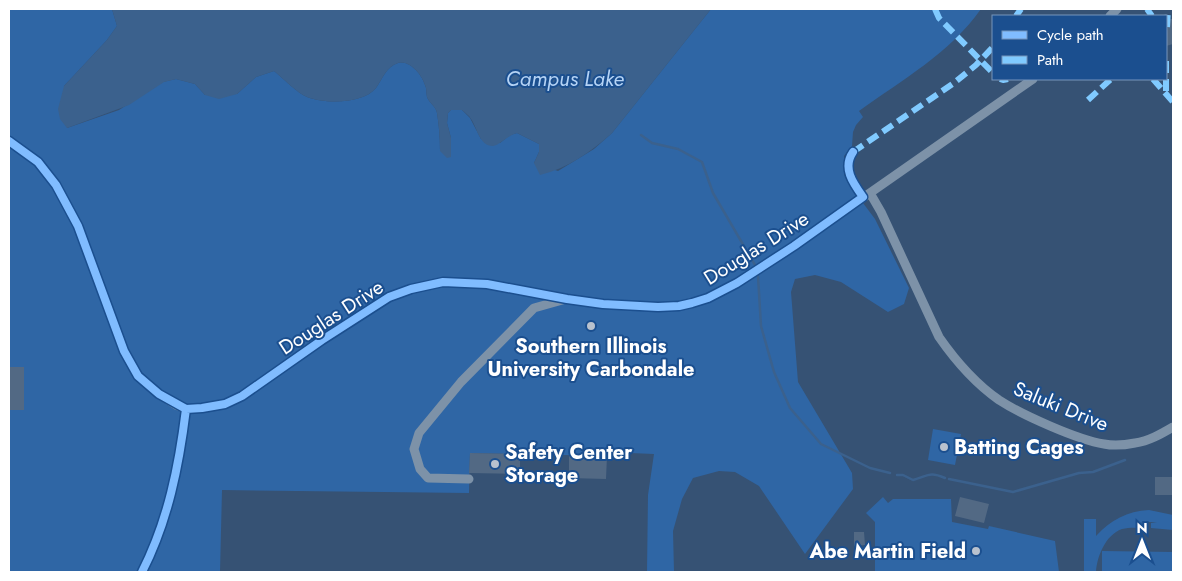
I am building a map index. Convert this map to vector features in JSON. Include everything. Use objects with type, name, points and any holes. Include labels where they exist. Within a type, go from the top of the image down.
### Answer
[{"type":"street","name":"Douglas Drive","points":[[186,409],[225,404],[242,396],[388,297],[411,289],[443,282],[487,284],[604,304],[658,307],[679,306],[708,298],[737,283],[794,246],[1032,80]]},
{"type":"street","points":[[9,141],[38,162],[56,184],[78,226],[124,351],[138,376],[159,394],[186,409],[178,464],[169,505],[163,524],[142,572]]},
{"type":"street","name":"Saluki Drive","points":[[870,193],[881,212],[939,337],[949,352],[975,380],[999,400],[1041,421],[1092,442],[1128,444],[1146,441],[1173,427]]},
{"type":"street","points":[[469,479],[428,478],[420,469],[414,449],[419,433],[461,382],[534,308],[567,299]]},
{"type":"shaded area","points":[[9,9],[112,9],[117,26],[107,40],[64,86],[67,128],[119,110],[163,82],[176,79],[195,84],[205,95],[237,94],[256,77],[274,71],[307,97],[324,101],[343,101],[353,100],[370,93],[376,88],[390,67],[402,63],[415,69],[426,86],[427,97],[436,111],[440,150],[451,138],[447,123],[448,113],[451,110],[462,110],[470,118],[481,139],[500,143],[510,135],[517,133],[539,144],[539,152],[534,163],[558,171],[594,149],[612,133],[711,9],[981,9],[969,25],[940,52],[859,111],[863,117],[853,132],[852,146],[844,156],[844,174],[848,183],[875,219],[909,288],[904,304],[888,312],[841,282],[815,275],[795,279],[791,292],[798,382],[852,473],[853,489],[805,554],[759,486],[735,472],[719,471],[693,478],[682,499],[673,531],[674,572],[647,572],[648,495],[654,454],[607,452],[607,456],[470,453],[469,493],[222,490],[220,572],[9,572]]},
{"type":"shaded area","name":"Batting Cages","points":[[933,429],[961,434],[955,465],[928,460]]},
{"type":"shaded area","name":"Abe Martin Field","points":[[883,497],[888,503],[893,499],[951,499],[952,522],[988,529],[989,526],[1055,541],[1059,572],[875,572],[875,522],[866,513]]},
{"type":"shaded area","points":[[1149,510],[1173,515],[1173,530],[1151,528],[1151,523],[1157,522],[1140,522],[1146,523],[1146,528],[1122,529],[1111,536],[1103,547],[1096,572],[1084,572],[1084,519],[1096,519],[1096,536],[1120,517],[1134,512]]},
{"type":"shaded area","points":[[1102,551],[1173,552],[1173,572],[1102,572]]},
{"type":"water","name":"Campus Lake","points":[[112,9],[711,9],[612,133],[579,158],[560,168],[540,175],[534,163],[539,152],[539,144],[517,133],[496,145],[488,145],[481,140],[473,122],[462,110],[451,110],[448,113],[447,123],[451,138],[451,157],[447,158],[440,151],[437,113],[427,97],[423,81],[415,69],[402,63],[390,67],[376,88],[370,93],[353,100],[343,101],[324,101],[307,97],[274,71],[256,77],[237,94],[219,99],[205,95],[195,84],[176,79],[164,82],[129,105],[67,128],[60,119],[58,109],[64,86],[107,40],[117,26]]},
{"type":"building","points":[[1168,19],[1173,19],[1173,44],[1167,46]]},
{"type":"building","points":[[9,367],[24,367],[24,410],[9,410]]},
{"type":"building","name":"Safety Center Storage","points":[[470,453],[520,454],[520,474],[469,473]]},
{"type":"building","points":[[569,455],[607,456],[606,479],[569,478]]},
{"type":"building","points":[[1155,477],[1173,477],[1173,495],[1155,495]]},
{"type":"building","points":[[960,497],[989,504],[984,523],[955,516]]},
{"type":"building","points":[[854,532],[864,532],[865,545],[854,546]]},
{"type":"waterway","points":[[641,135],[652,143],[678,149],[702,162],[713,193],[755,265]]},
{"type":"waterway","points":[[758,276],[761,326],[774,372],[790,408],[821,444],[870,468],[890,473]]},
{"type":"waterway","points":[[949,479],[1013,492],[1079,473],[1093,472],[1125,460]]},
{"type":"waterway","points":[[897,475],[903,475],[913,480],[932,475],[945,478]]},
{"type":"marked path","points":[[935,9],[939,18],[992,72]]},
{"type":"marked path","points":[[1017,15],[1021,9]]},
{"type":"marked path","points":[[1147,9],[1151,15]]},
{"type":"marked path","points":[[1167,27],[1168,9]]},
{"type":"marked path","points":[[853,152],[954,83],[976,65],[992,48]]},
{"type":"marked path","points":[[1088,100],[1110,80]]},
{"type":"marked path","points":[[1154,80],[1173,102]]},
{"type":"marked path","points":[[1166,80],[1166,91]]},
{"type":"cycle path","points":[[9,141],[38,162],[56,185],[78,226],[124,351],[138,376],[159,394],[186,409],[225,404],[242,396],[322,340],[389,297],[411,289],[443,282],[487,284],[603,304],[658,307],[679,306],[708,298],[737,283],[794,246],[863,197],[850,175],[849,164],[853,152]]},
{"type":"cycle path","points":[[142,572],[166,513],[176,472],[186,409]]},
{"type":"place","name":"Southern Illinois University Carbondale","points":[[591,326]]},
{"type":"place","name":"Batting Cages","points":[[944,447]]},
{"type":"place","name":"Safety Center Storage","points":[[495,464]]},
{"type":"place","name":"Abe Martin Field","points":[[976,551]]}]
